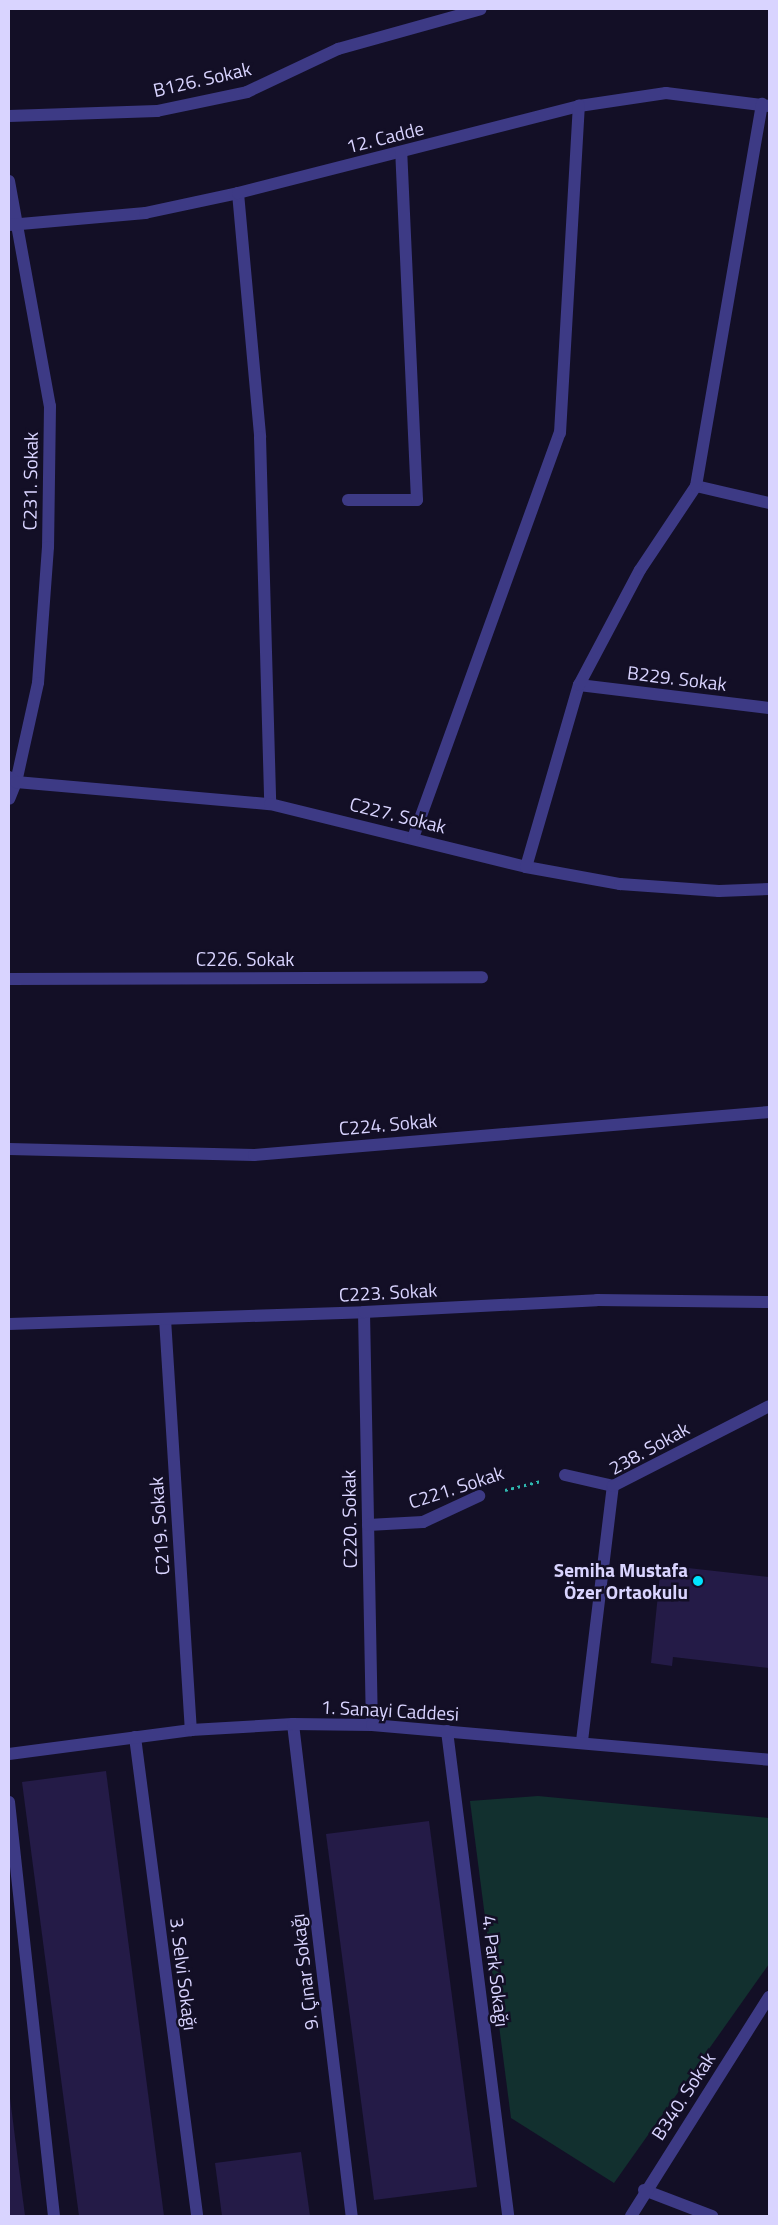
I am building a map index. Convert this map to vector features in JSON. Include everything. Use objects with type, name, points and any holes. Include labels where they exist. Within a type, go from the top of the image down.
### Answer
[{"type":"street","name":"B126. Sokak","points":[[9,116],[157,111],[247,92],[338,49],[481,9]]},
{"type":"street","name":"12. Cadde","points":[[14,224],[145,213],[238,193],[579,106],[666,93],[766,105]]},
{"type":"street","points":[[526,867],[579,685],[640,570],[696,486],[766,105]]},
{"type":"street","points":[[413,838],[560,433],[579,106]]},
{"type":"street","points":[[348,500],[417,500],[401,152]]},
{"type":"street","name":"C231. Sokak","points":[[9,181],[14,224],[50,406],[48,547],[38,683],[12,780],[9,799]]},
{"type":"street","points":[[238,193],[260,437],[270,804]]},
{"type":"street","points":[[696,486],[769,503]]},
{"type":"street","name":"B229. Sokak","points":[[579,685],[769,708]]},
{"type":"street","name":"C227. Sokak","points":[[12,780],[270,804],[526,867],[620,884],[719,891],[769,889]]},
{"type":"street","name":"C226. Sokak","points":[[9,979],[482,977]]},
{"type":"street","name":"C224. Sokak","points":[[9,1149],[254,1154],[769,1112]]},
{"type":"street","name":"C223. Sokak","points":[[9,1324],[364,1312],[597,1300],[769,1302]]},
{"type":"street","name":"C220. Sokak","points":[[364,1312],[372,1725]]},
{"type":"street","name":"C219. Sokak","points":[[165,1319],[191,1730]]},
{"type":"street","name":"238. Sokak","points":[[582,1741],[613,1486],[769,1406]]},
{"type":"street","points":[[565,1475],[613,1486]]},
{"type":"street","name":"C221. Sokak","points":[[368,1525],[423,1522],[479,1496]]},
{"type":"street","name":"1. Sanayi Caddesi","points":[[9,1754],[191,1730],[293,1724],[372,1725],[582,1741],[769,1760]]},
{"type":"street","name":"9. Çınar Sokağı","points":[[293,1724],[352,2216]]},
{"type":"street","name":"4. Park Sokağı","points":[[447,1731],[508,2216]]},
{"type":"street","name":"3. Selvi Sokağı","points":[[134,1737],[197,2216]]},
{"type":"street","points":[[9,1802],[54,2216]]},
{"type":"street","name":"B340. Sokak","points":[[631,2216],[644,2190],[769,1997]]},
{"type":"street","points":[[644,2190],[712,2216]]},
{"type":"path","name":"C221. Sokak","points":[[479,1496],[565,1475]]},
{"type":"green space","points":[[538,1796],[769,1818],[769,1964],[614,2183],[511,2118],[470,1801]]},
{"type":"building","points":[[661,1565],[769,1577],[769,1668],[673,1657],[672,1666],[651,1663]]},
{"type":"building","points":[[106,1771],[164,2216],[79,2216],[22,1782]]},
{"type":"building","points":[[429,1821],[477,2187],[374,2200],[326,1834]]},
{"type":"building","points":[[10,2098],[25,2216],[9,2216]]},
{"type":"building","points":[[301,2152],[310,2216],[222,2216],[215,2163]]},
{"type":"place","name":"Semiha Mustafa Özer Ortaokulu","points":[[698,1581]]}]
